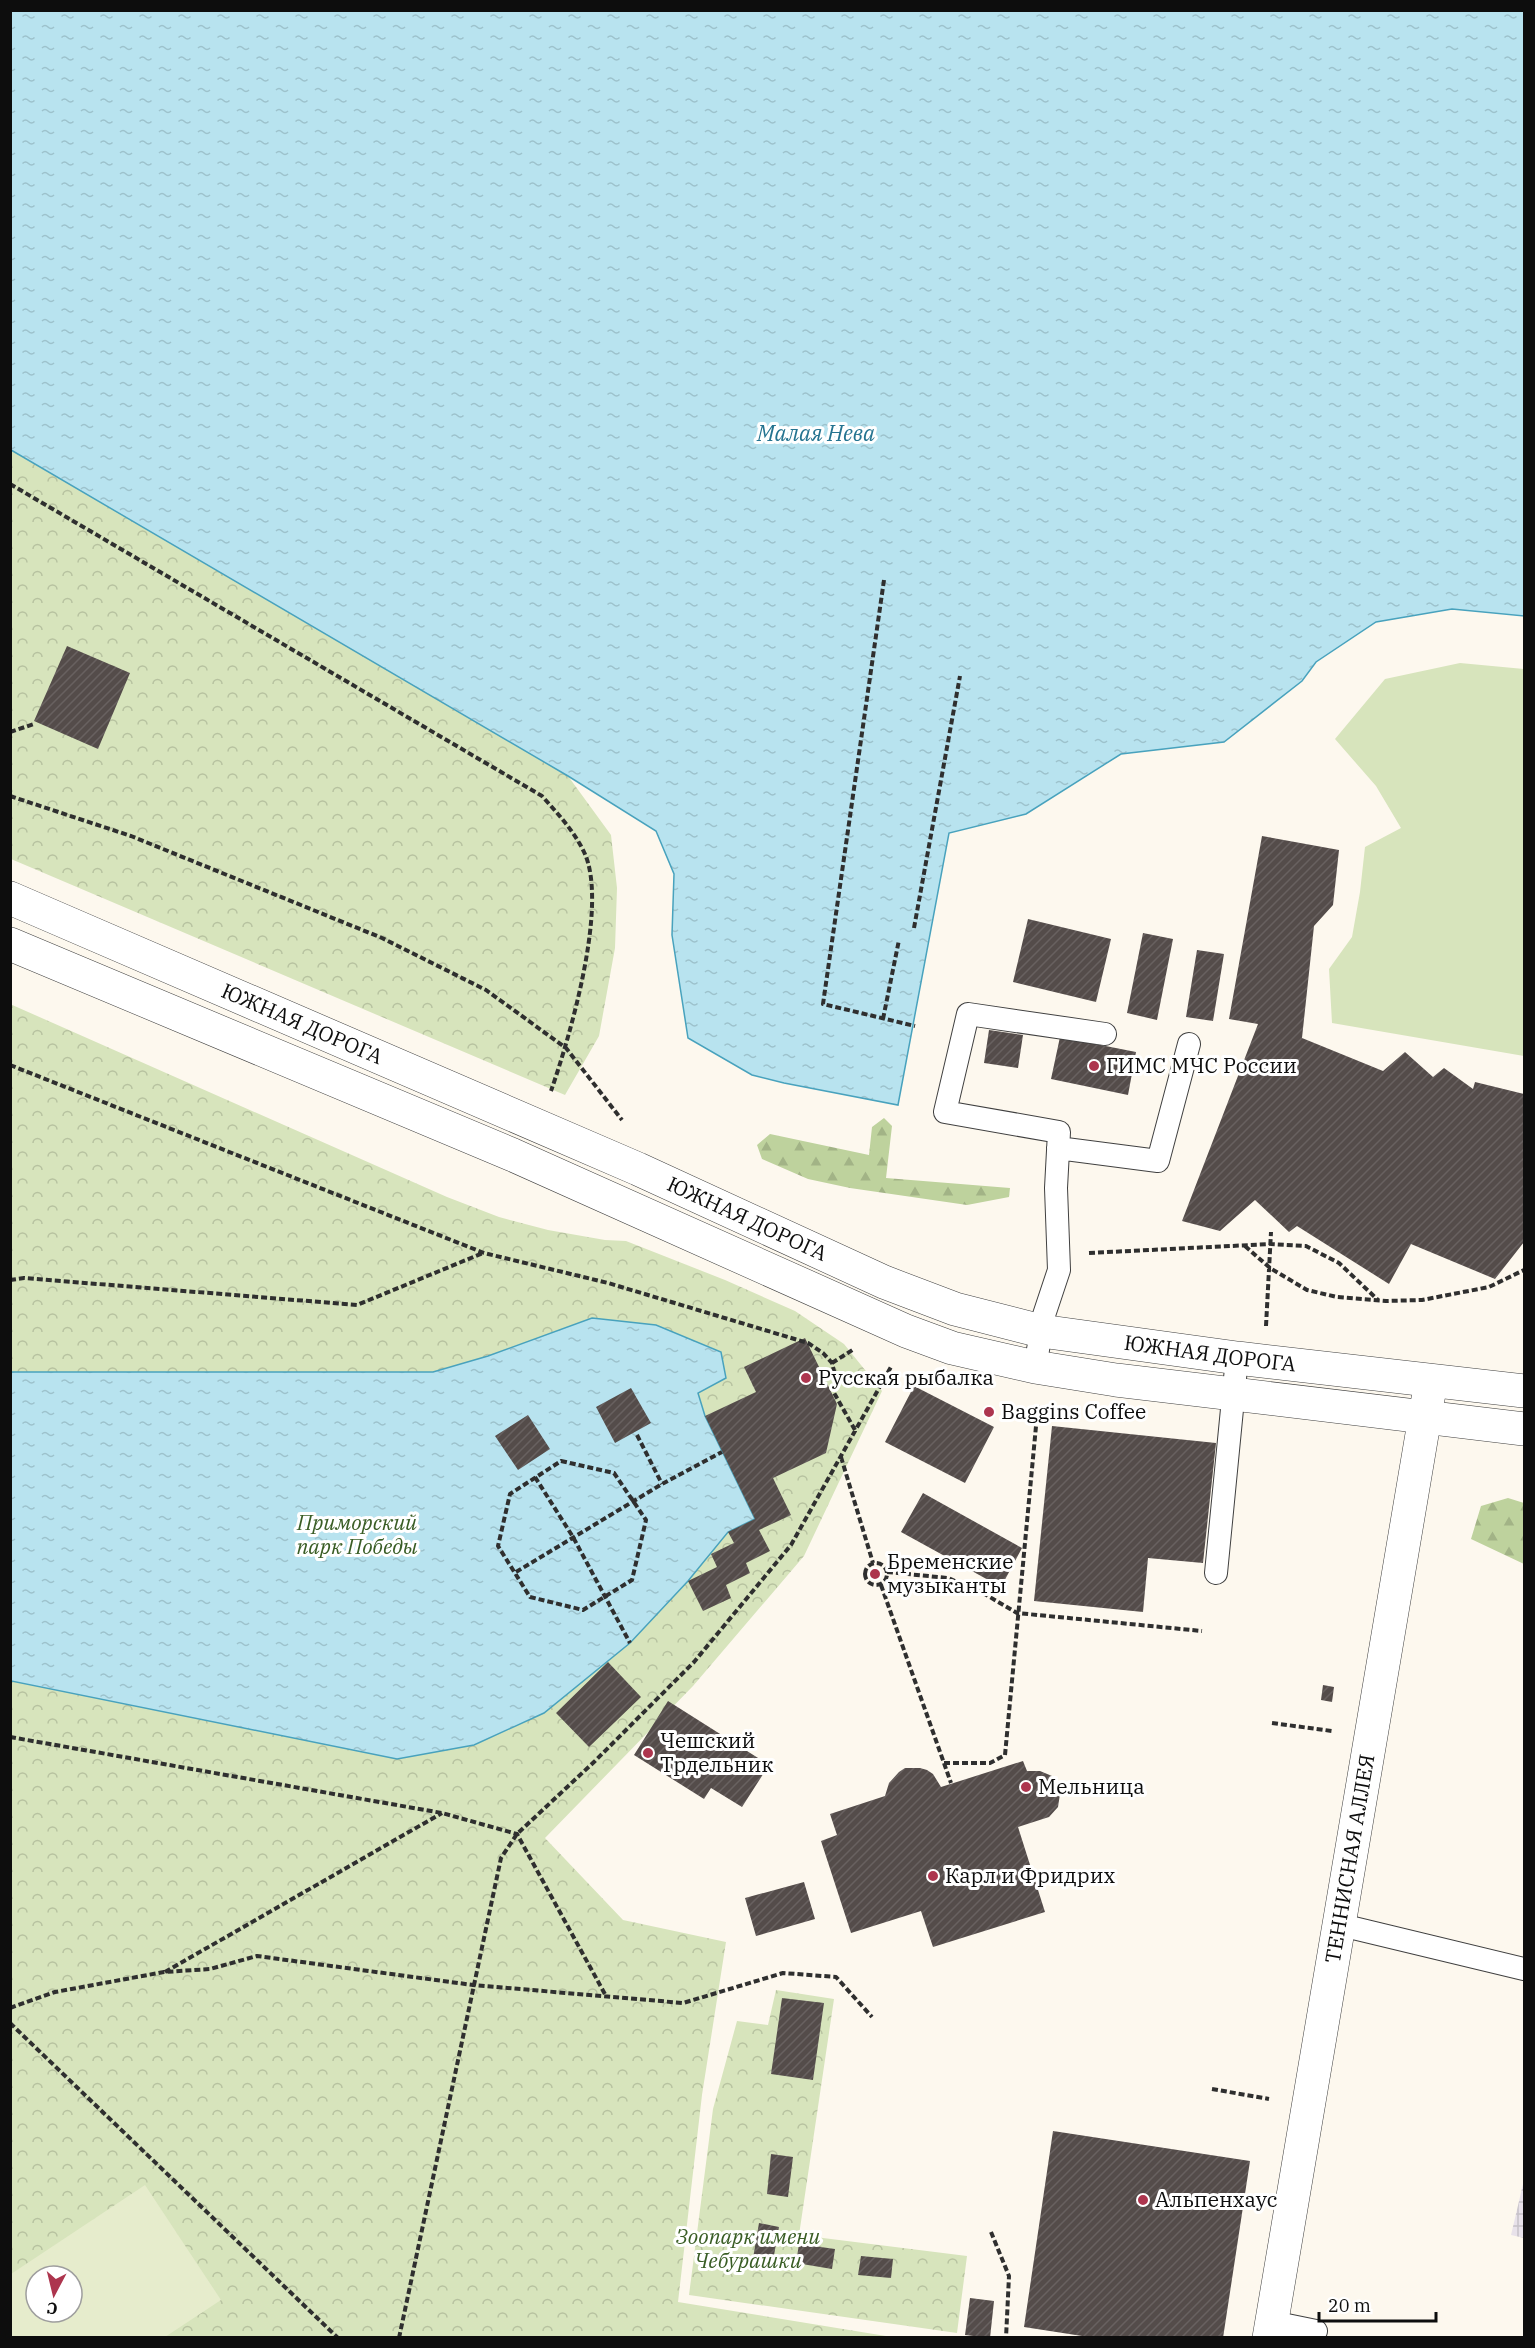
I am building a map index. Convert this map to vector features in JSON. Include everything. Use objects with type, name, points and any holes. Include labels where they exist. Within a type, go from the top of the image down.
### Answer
[{"type":"street","name":"ЮЖНАЯ ДОРОГА","points":[[10,898],[538,1110],[922,1298],[1041,1331],[1237,1358],[1524,1391]]},
{"type":"street","name":"ЮЖНАЯ ДОРОГА","points":[[10,944],[513,1155],[906,1331],[1037,1381],[1116,1380],[1524,1428]]},
{"type":"street","name":"ТЕННИСНАЯ АЛЛЕЯ","points":[[1270,2330],[1341,1925],[1427,1416],[1431,1380]]},
{"type":"lane","points":[[1037,1381],[1041,1331],[1059,1270],[1056,1188],[1059,1132],[945,1112],[968,1014],[1105,1034]]},
{"type":"lane","points":[[1058,1148],[1158,1161],[1189,1044]]},
{"type":"lane","points":[[513,1155],[538,1110]]},
{"type":"lane","points":[[1216,1573],[1237,1358]]},
{"type":"lane","points":[[1341,1925],[1524,1969]]},
{"type":"lane","points":[[1270,2330],[1316,2331]]},
{"type":"path","points":[[10,484],[542,796],[567,824],[584,853],[593,885],[590,932],[566,1048],[538,1110]]},
{"type":"path","points":[[884,580],[823,1004],[915,1026]]},
{"type":"path","points":[[914,928],[960,676]]},
{"type":"path","points":[[10,732],[34,724]]},
{"type":"path","points":[[10,796],[131,836],[382,938],[486,990],[566,1048],[613,1112],[627,1126]]},
{"type":"path","points":[[883,1019],[899,939]]},
{"type":"path","points":[[10,1065],[484,1253],[608,1283],[808,1343],[823,1353],[832,1363],[835,1375],[833,1391],[855,1431]]},
{"type":"path","points":[[1266,1332],[1271,1232]]},
{"type":"path","points":[[1059,1255],[1270,1244],[1306,1246],[1339,1263],[1378,1300]]},
{"type":"path","points":[[1244,1245],[1270,1268],[1307,1290],[1337,1297],[1422,1300],[1489,1287],[1524,1270]]},
{"type":"path","points":[[10,1280],[24,1278],[357,1305],[484,1253]]},
{"type":"path","points":[[832,1363],[856,1348]]},
{"type":"path","points":[[399,2337],[501,1858],[517,1833],[596,1761],[694,1662],[790,1545],[894,1362]]},
{"type":"path","points":[[944,1763],[990,1763],[1005,1755],[1037,1381]]},
{"type":"path","points":[[636,1435],[662,1484]]},
{"type":"path","points":[[516,1572],[662,1484],[722,1452]]},
{"type":"path","points":[[841,1456],[873,1563]]},
{"type":"path","points":[[561,1461],[614,1473],[646,1520],[632,1580],[584,1610],[530,1597],[498,1545],[510,1494],[535,1477],[561,1461]]},
{"type":"path","points":[[535,1477],[573,1537],[630,1643]]},
{"type":"path","points":[[887,1572],[886,1579],[880,1585],[874,1586],[868,1583],[864,1571],[867,1566],[879,1563],[887,1572],[948,1578],[983,1593],[1017,1612],[1202,1631]]},
{"type":"path","points":[[880,1585],[951,1783]]},
{"type":"path","points":[[1272,1723],[1332,1731]]},
{"type":"path","points":[[10,1737],[442,1813],[517,1833],[606,1996]]},
{"type":"path","points":[[164,1972],[442,1813]]},
{"type":"path","points":[[10,2008],[55,1992],[164,1972],[210,1970],[257,1956],[473,1985],[683,2003],[783,1973],[836,1977],[872,2017]]},
{"type":"path","points":[[10,2023],[338,2337]]},
{"type":"path","points":[[1212,2089],[1269,2099]]},
{"type":"path","points":[[991,2232],[1009,2276],[1006,2337]]},
{"type":"shaded area","points":[[1524,2180],[1524,2238],[1511,2235]]},
{"type":"green space","points":[[11,450],[568,776],[611,835],[617,888],[615,948],[599,1036],[565,1095],[11,859]]},
{"type":"green space","points":[[1460,663],[1524,669],[1524,1056],[1332,1023],[1329,969],[1352,937],[1365,847],[1401,828],[1376,786],[1335,739],[1385,679]]},
{"type":"green space","name":"Приморский парк Победы","points":[[10,1004],[447,1197],[499,1217],[548,1230],[605,1240],[626,1241],[725,1280],[795,1311],[844,1344],[882,1391],[804,1556],[693,1686],[545,1838],[623,1920],[726,1942],[702,2095],[678,2302],[892,2337],[11,2337]]},
{"type":"green space","points":[[884,1118],[892,1126],[886,1178],[1010,1188],[1009,1197],[967,1205],[850,1188],[808,1179],[762,1159],[757,1145],[770,1134],[869,1155],[872,1127]]},
{"type":"green space","points":[[1508,1498],[1524,1503],[1524,1564],[1471,1539],[1481,1506]]},
{"type":"green space","name":"Зоопарк имени Чебурашки","points":[[776,1990],[834,1999],[799,2235],[967,2256],[957,2333],[689,2295],[713,2109],[737,2021],[768,2025]]},
{"type":"green space","points":[[145,2185],[221,2300],[165,2337],[11,2337],[11,2274],[24,2265],[24,2324],[84,2324],[84,2264],[26,2264]]},
{"type":"water","name":"Малая Нева","points":[[11,10],[1524,11],[1524,616],[1452,609],[1376,622],[1316,662],[1302,681],[1224,742],[1121,754],[1026,814],[949,833],[898,1105],[752,1075],[688,1038],[672,935],[674,874],[656,831],[568,776],[11,450]]},
{"type":"water","points":[[592,1318],[656,1325],[721,1352],[726,1378],[698,1393],[705,1416],[755,1519],[728,1532],[688,1581],[630,1643],[544,1713],[474,1745],[397,1759],[11,1681],[10,1372],[433,1372],[488,1356]]},
{"type":"building","points":[[67,646],[130,673],[98,749],[34,721]]},
{"type":"building","points":[[1262,836],[1339,850],[1333,905],[1314,926],[1302,1038],[1383,1071],[1405,1052],[1433,1077],[1444,1068],[1473,1089],[1475,1082],[1524,1094],[1524,1242],[1495,1279],[1411,1244],[1389,1284],[1297,1226],[1289,1232],[1255,1200],[1220,1231],[1182,1221],[1258,1024],[1229,1019]]},
{"type":"building","points":[[1028,919],[1111,939],[1096,1002],[1013,982]]},
{"type":"building","points":[[1143,933],[1173,939],[1157,1020],[1127,1013]]},
{"type":"building","points":[[1197,950],[1224,954],[1213,1021],[1186,1017]]},
{"type":"building","points":[[989,1030],[1023,1035],[1018,1068],[984,1063]]},
{"type":"building","name":"ГИМС МЧС России","points":[[1060,1037],[1136,1052],[1128,1095],[1051,1079]]},
{"type":"building","points":[[805,1338],[837,1404],[826,1453],[773,1478],[791,1515],[759,1530],[770,1551],[746,1563],[750,1573],[726,1585],[731,1598],[703,1611],[688,1581],[717,1567],[711,1554],[734,1543],[728,1532],[755,1519],[705,1416],[756,1392],[744,1367]]},
{"type":"building","points":[[914,1386],[994,1427],[965,1483],[885,1442]]},
{"type":"building","points":[[631,1388],[651,1423],[615,1443],[596,1407]]},
{"type":"building","points":[[528,1415],[550,1449],[518,1470],[495,1436]]},
{"type":"building","points":[[1052,1426],[1216,1443],[1203,1563],[1148,1558],[1143,1612],[1034,1601]]},
{"type":"building","points":[[923,1493],[1022,1548],[1001,1587],[901,1532]]},
{"type":"building","points":[[608,1662],[641,1697],[589,1747],[556,1713]]},
{"type":"building","points":[[1323,1685],[1334,1687],[1332,1702],[1321,1700]]},
{"type":"building","points":[[668,1701],[769,1765],[742,1807],[711,1788],[704,1799],[634,1755]]},
{"type":"building","name":"Карл и Фридрих","points":[[1023,1761],[1027,1771],[1040,1771],[1052,1776],[1059,1787],[1058,1807],[1049,1817],[1018,1827],[1045,1912],[933,1947],[921,1911],[851,1933],[821,1841],[837,1835],[830,1814],[885,1796],[889,1783],[905,1768],[927,1770],[933,1774],[941,1787]]},
{"type":"building","points":[[804,1882],[815,1919],[756,1936],[745,1898]]},
{"type":"building","points":[[782,1998],[824,2003],[813,2080],[771,2074]]},
{"type":"building","name":"Альпенхаус","points":[[1053,2131],[1250,2161],[1223,2338],[1095,2338],[1024,2327]]},
{"type":"building","points":[[771,2154],[793,2157],[788,2197],[767,2194]]},
{"type":"building","points":[[759,2223],[779,2227],[773,2261],[753,2258]]},
{"type":"building","points":[[799,2244],[835,2249],[832,2269],[796,2263]]},
{"type":"building","points":[[861,2256],[893,2259],[891,2278],[858,2275]]},
{"type":"building","points":[[970,2298],[994,2301],[990,2338],[965,2335]]},
{"type":"place","name":"ГИМС МЧС России","points":[[1094,1066]]},
{"type":"place","name":"Русская рыбалка","points":[[806,1378]]},
{"type":"place","name":"Baggins Coffee","points":[[989,1412]]},
{"type":"place","name":"Бременские музыканты","points":[[875,1574]]},
{"type":"place","name":"Чешский Трдельник","points":[[648,1753]]},
{"type":"place","name":"Мельница","points":[[1026,1787]]},
{"type":"place","name":"Карл и Фридрих","points":[[933,1876]]},
{"type":"place","name":"Альпенхаус","points":[[1143,2200]]}]
